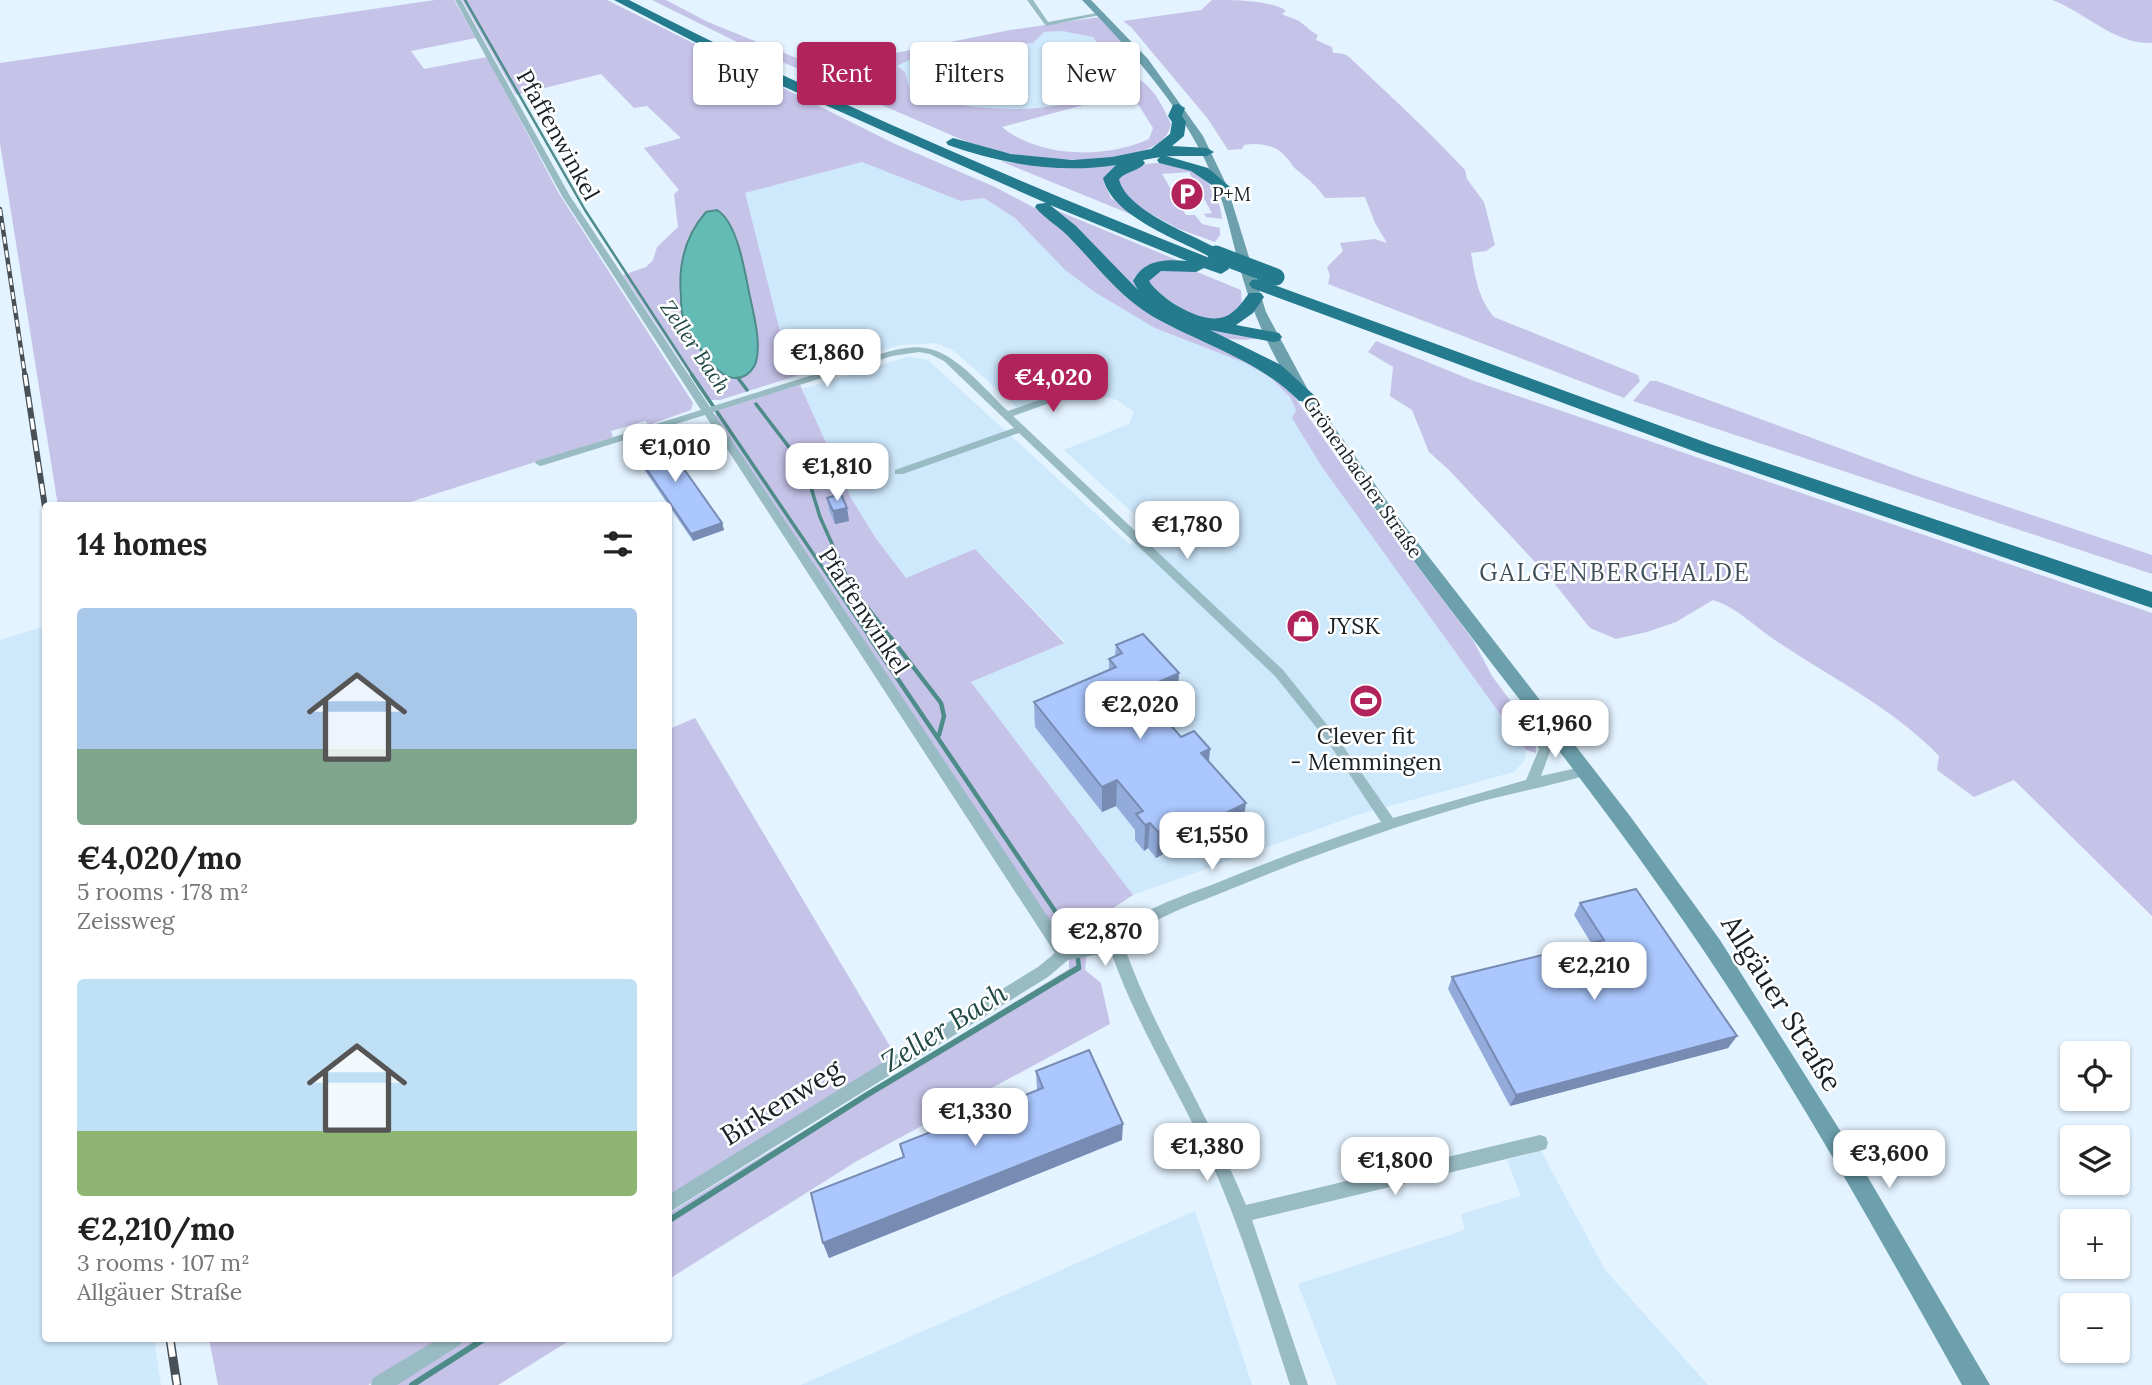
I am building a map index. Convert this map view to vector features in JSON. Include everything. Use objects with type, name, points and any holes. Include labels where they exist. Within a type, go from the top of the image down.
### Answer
[{"type":"highway","points":[[620,0],[816,97],[987,173],[1218,262],[1276,277],[1648,414],[2152,584]]},
{"type":"highway","points":[[641,0],[751,56],[1218,262],[1288,296],[1647,428],[1925,525],[2152,600]]},
{"type":"highway","points":[[1178,108],[1175,117],[1179,122],[1177,136],[1161,155],[1121,168],[1111,178],[1111,188],[1118,197],[1137,211],[1197,241],[1218,262]]},
{"type":"highway","points":[[923,134],[937,135],[979,152],[1049,164],[1108,162],[1207,152]]},
{"type":"highway","points":[[1161,155],[1196,167],[1214,178],[1222,187]]},
{"type":"highway","points":[[987,173],[994,182],[1030,198],[1069,226],[1116,279],[1138,298],[1184,327],[1272,367],[1306,397]]},
{"type":"highway","points":[[1218,262],[1163,265],[1151,268],[1141,281],[1144,289],[1190,318],[1212,326],[1273,337]]},
{"type":"highway","points":[[1212,326],[1238,318],[1247,311],[1255,297]]},
{"type":"highway","points":[[1221,342],[1249,343],[1273,337]]},
{"type":"main road","name":"Grönenbacher Straße","points":[[1086,0],[1123,34],[1207,152],[1222,187],[1255,297],[1273,337],[1306,397],[1345,456],[1586,771]]},
{"type":"main road","name":"Allgäuer Straße","points":[[1586,771],[1670,884],[1760,1018],[1977,1385]]},
{"type":"street","name":"Pfaffenwinkel","points":[[458,0],[566,196],[711,408],[1064,954]]},
{"type":"street","points":[[1030,0],[1042,20],[1048,24],[1102,13]]},
{"type":"street","points":[[540,463],[890,354],[911,349],[933,350],[947,359],[1217,611],[1279,673],[1332,739],[1389,823]]},
{"type":"street","points":[[1005,415],[1091,385]]},
{"type":"street","points":[[899,472],[1020,429]]},
{"type":"street","points":[[1531,783],[1545,749],[1532,719],[1537,709]]},
{"type":"street","points":[[1064,954],[1116,946],[1123,935],[1152,916],[1389,823],[1445,805],[1586,771]]},
{"type":"street","points":[[1116,946],[1152,1031],[1211,1144],[1241,1214],[1299,1385]]},
{"type":"street","name":"Birkenweg","points":[[672,1203],[1043,972],[1064,954]]},
{"type":"street","points":[[1241,1214],[1540,1143]]},
{"type":"street","points":[[380,1385],[449,1342]]},
{"type":"shaded area","points":[[435,0],[454,0],[476,38],[411,51],[424,69],[487,57],[558,192],[693,403],[691,410],[649,425],[645,421],[611,431],[613,437],[410,502],[57,502],[0,143],[0,63]]},
{"type":"shaded area","points":[[462,0],[607,0],[693,43],[693,105],[783,105],[783,88],[797,95],[797,105],[817,105],[893,143],[995,187],[1050,216],[1126,297],[1170,326],[1242,356],[1289,389],[1351,478],[1473,640],[1492,676],[1532,730],[1536,740],[1536,753],[1526,750],[1322,467],[1292,418],[1296,410],[1290,397],[1270,377],[1245,363],[1155,328],[1096,293],[1065,270],[1015,218],[984,198],[961,201],[862,162],[745,193],[781,335],[796,376],[720,400],[707,400],[623,275],[646,267],[653,260],[657,247],[678,227],[674,194],[679,190],[644,148],[681,138],[647,106],[634,108],[601,74],[516,95]],"holes":[[[746,277],[755,327],[756,360],[746,374],[731,378],[722,374],[706,356],[682,315]]]},
{"type":"shaded area","points":[[652,0],[666,0],[708,22],[757,42],[737,42]]},
{"type":"shaded area","points":[[1212,0],[1262,3],[1286,11],[1282,14],[1299,21],[1318,35],[1316,40],[1332,47],[1333,53],[1349,57],[1465,170],[1467,179],[1484,202],[1495,245],[1486,251],[1471,253],[1481,294],[1494,317],[1638,375],[1640,381],[1624,398],[1328,284],[1330,276],[1327,267],[1343,251],[1340,243],[1375,239],[1387,243],[1375,223],[1365,197],[1325,198],[1282,153],[1272,147],[1249,144],[1242,149],[1228,150],[1208,119],[1131,27],[1123,21],[1201,10]]},
{"type":"shaded area","points":[[2052,0],[2152,0],[2152,43],[2125,39]]},
{"type":"shaded area","points":[[1100,17],[1123,42],[1097,42],[1093,37],[1062,31],[1044,32],[1033,43],[950,42]]},
{"type":"shaded area","points":[[1062,31],[1093,37],[1096,42],[1042,42],[1042,105],[1066,105],[994,111],[967,105],[1028,105],[1028,43],[1033,43],[1044,32]]},
{"type":"shaded area","points":[[910,50],[910,60],[897,66],[905,72],[910,90],[910,105],[1025,109],[1084,105],[1002,127],[1017,137],[1053,150],[1113,150],[1149,139],[1153,128],[1139,105],[1140,80],[1152,90],[1171,124],[1163,139],[1148,149],[1126,156],[1101,159],[1028,157],[965,141],[882,105],[896,105],[896,53]]},
{"type":"shaded area","points":[[783,53],[797,58],[797,68],[783,62]]},
{"type":"shaded area","points":[[910,58],[910,90],[905,72],[896,65]]},
{"type":"shaded area","points":[[1159,154],[1190,155],[1143,159],[1105,177],[1104,183],[1111,198],[1135,216],[1000,161],[1024,164]]},
{"type":"shaded area","points":[[862,162],[961,201],[984,198],[1015,218],[1065,270],[1096,293],[1155,328],[1245,363],[1270,377],[1290,397],[1322,467],[1526,750],[1524,761],[1514,772],[1357,815],[1133,895],[971,682],[1065,642],[975,549],[907,579],[875,537],[851,498],[802,389],[907,357],[928,360],[1129,544],[1157,535],[1064,450],[1129,424],[1134,412],[1117,400],[1102,396],[1084,400],[1055,400],[1022,412],[961,357],[936,343],[900,345],[796,376],[781,335],[744,193]]},
{"type":"shaded area","points":[[1155,163],[1192,171],[1209,184],[1220,205],[1222,219],[1206,217],[1204,214],[1212,213],[1189,172],[1162,174],[1186,215],[1195,215],[1202,224],[1220,228],[1220,235],[1215,242],[1179,229],[1128,200],[1116,178],[1140,165]]},
{"type":"shaded area","points":[[1053,209],[1182,262],[1147,266],[1134,277],[1143,294],[1163,309],[1204,327],[1260,338],[1226,338],[1175,320],[1133,289],[1075,227]]},
{"type":"shaded area","points":[[717,210],[729,224],[738,245],[756,324],[756,362],[742,377],[733,378],[724,374],[706,358],[682,312],[680,284],[684,251],[706,212]]},
{"type":"shaded area","points":[[1162,269],[1192,270],[1241,290],[1242,307],[1230,316],[1217,319],[1191,314],[1166,298],[1147,280]]},
{"type":"shaded area","points":[[1376,341],[1474,381],[2152,613],[2152,916],[2014,780],[1974,797],[1937,770],[1939,756],[1901,722],[1772,638],[1730,607],[1713,600],[1676,622],[1616,639],[1590,628],[1550,578],[1429,452],[1412,410],[1390,396],[1393,367],[1368,352]]},
{"type":"shaded area","points":[[1650,381],[1657,381],[1918,477],[2152,555],[2152,574],[1633,401]]},
{"type":"shaded area","points":[[800,385],[851,498],[875,537],[906,578],[975,549],[1064,643],[971,682],[1133,895],[1089,924],[1085,970],[1101,983],[1110,1024],[857,1161],[672,1277],[672,1211],[1069,969],[1069,958],[715,416],[718,410]]},
{"type":"shaded area","points":[[42,627],[42,1342],[154,1342],[161,1385],[0,1385],[0,640]]},
{"type":"shaded area","points":[[695,718],[897,1058],[672,1200],[672,728]]},
{"type":"shaded area","points":[[1541,1151],[1605,1270],[1708,1385],[1337,1385],[1298,1284],[1465,1230],[1461,1214],[1521,1196],[1507,1160]]},
{"type":"shaded area","points":[[1195,1211],[1252,1385],[801,1385]]},
{"type":"shaded area","points":[[210,1342],[440,1342],[368,1385],[218,1385]]},
{"type":"shaded area","points":[[460,1342],[567,1342],[498,1385],[391,1385]]},
{"type":"building","points":[[651,429],[667,453],[672,452],[722,523],[691,534],[672,506],[672,502],[669,502],[637,455],[642,453],[630,436]]},
{"type":"building","points":[[841,494],[847,508],[833,511],[827,498]]},
{"type":"building","points":[[1143,634],[1179,673],[1140,690],[1181,737],[1194,731],[1210,749],[1201,753],[1246,803],[1206,823],[1201,816],[1178,827],[1175,824],[1158,832],[1150,823],[1145,825],[1136,814],[1143,811],[1117,780],[1102,787],[1034,702],[1116,667],[1109,659],[1122,653],[1116,645]]},
{"type":"building","points":[[1636,889],[1737,1036],[1516,1095],[1452,977],[1604,940],[1580,903]]},
{"type":"building","points":[[1089,1050],[1123,1124],[823,1243],[811,1193],[904,1157],[900,1144],[1043,1088],[1036,1071]]},
{"type":"waterway","name":"Zeller Bach","points":[[465,0],[585,210],[693,376]]},
{"type":"waterway","name":"Zeller Bach","points":[[692,375],[871,639]]},
{"type":"waterway","name":"Zeller Bach","points":[[738,378],[747,390]]},
{"type":"waterway","name":"Zeller Bach","points":[[756,404],[805,468],[820,517],[851,586],[892,639]]},
{"type":"waterway","name":"Zeller Bach","points":[[870,638],[1076,942],[1079,968],[1075,970]]},
{"type":"waterway","name":"Zeller Bach","points":[[891,638],[941,703],[944,716],[939,735]]},
{"type":"waterway","name":"Zeller Bach","points":[[672,1218],[865,1096],[1078,968]]},
{"type":"waterway","name":"Zeller Bach","points":[[412,1385],[479,1342]]},
{"type":"railway","points":[[0,209],[25,376]]},
{"type":"railway","points":[[25,375],[44,502]]},
{"type":"railway","points":[[170,1342],[177,1385]]},
{"type":"place","name":"P+M","points":[[1187,194]]},
{"type":"place","name":"JYSK","points":[[1303,626]]},
{"type":"place","name":"Clever fit - Memmingen","points":[[1366,701]]},
{"type":"district","name":"GALGENBERGHALDE","points":[[1615,573]]}]
